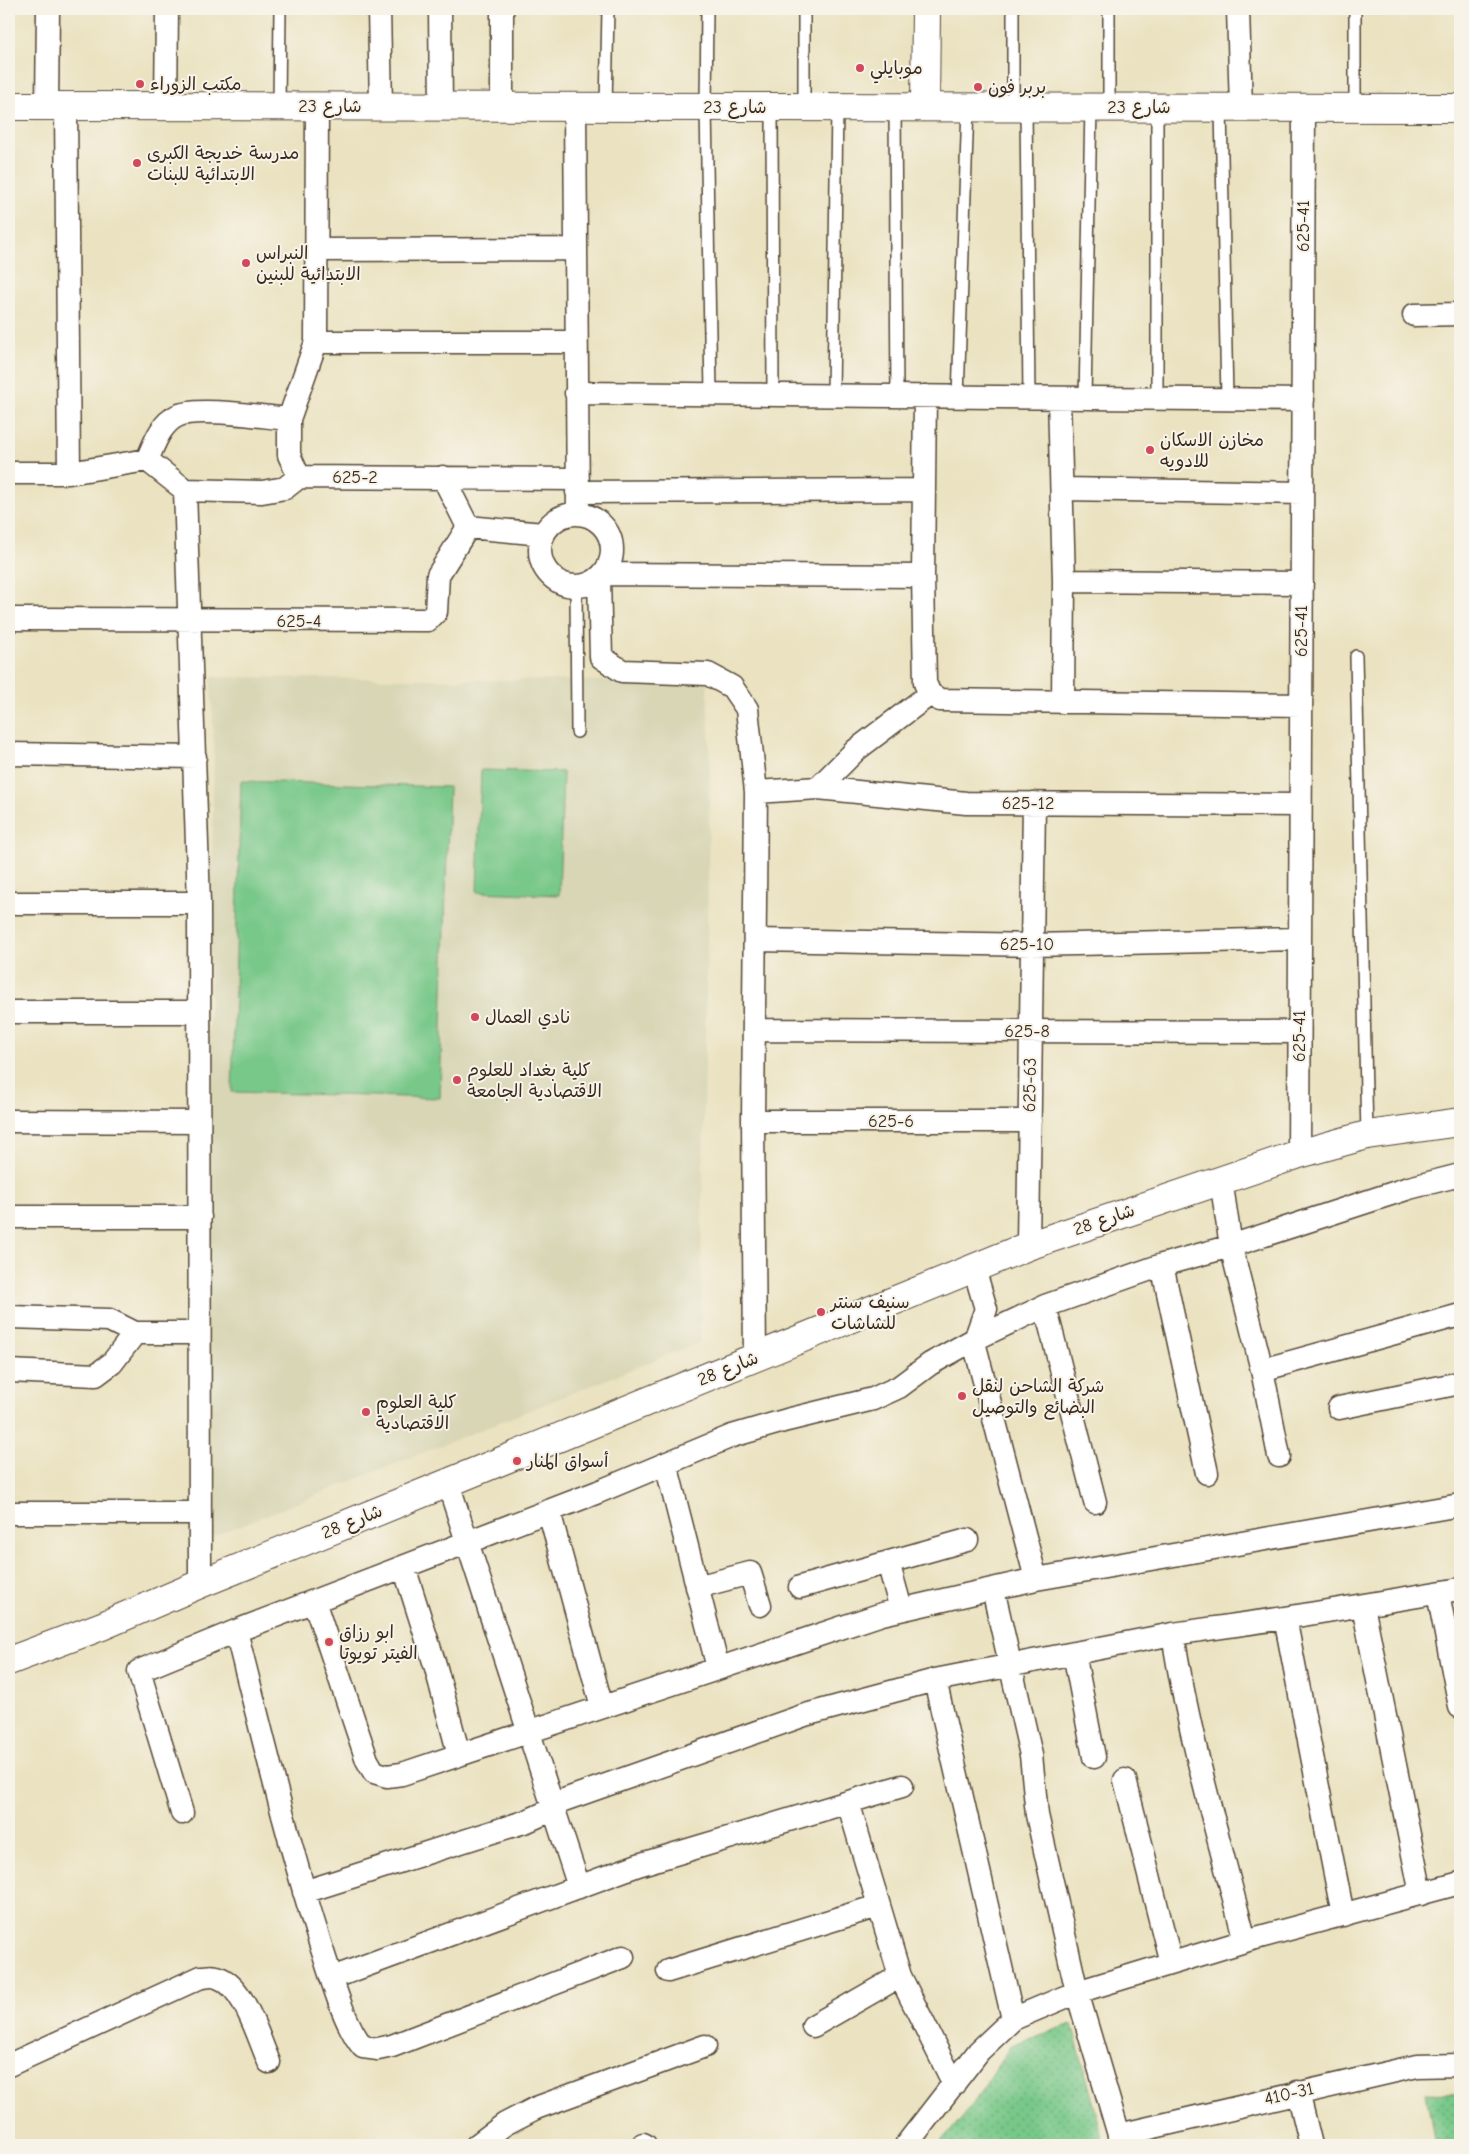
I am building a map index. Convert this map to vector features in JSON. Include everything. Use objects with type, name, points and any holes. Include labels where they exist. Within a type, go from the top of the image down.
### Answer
[{"type":"street","points":[[48,9],[57,106],[69,473]]},
{"type":"street","points":[[166,106],[167,9]]},
{"type":"street","points":[[380,9],[381,106]]},
{"type":"street","points":[[440,9],[441,107]]},
{"type":"street","points":[[502,9],[502,106]]},
{"type":"street","points":[[925,107],[926,9]]},
{"type":"street","points":[[1231,108],[1238,9]]},
{"type":"street","name":"شارع 23","points":[[9,106],[1460,108]]},
{"type":"street","points":[[9,473],[69,473],[147,460],[185,490],[262,492],[285,488],[299,477],[289,455],[289,419],[316,342],[316,106]]},
{"type":"street","points":[[575,107],[577,495],[589,516],[599,521],[607,530],[612,541],[613,552],[610,564],[602,576],[588,585],[576,587],[564,584],[553,578],[545,569],[540,552],[543,534],[577,495],[924,490]]},
{"type":"street","name":"625-41","points":[[1299,1154],[1304,108]]},
{"type":"street","points":[[315,250],[575,249]]},
{"type":"street","points":[[1414,314],[1460,314]]},
{"type":"street","points":[[316,342],[576,342]]},
{"type":"street","points":[[576,393],[1302,400]]},
{"type":"street","points":[[925,396],[925,683],[930,694],[940,700],[1301,705]]},
{"type":"street","points":[[1059,398],[1064,581],[1063,702]]},
{"type":"street","points":[[147,460],[161,430],[176,416],[193,412],[289,419]]},
{"type":"street","name":"625-2","points":[[299,477],[442,477],[577,495]]},
{"type":"street","points":[[442,477],[468,527],[543,534]]},
{"type":"street","points":[[185,490],[199,903],[200,1217],[198,1333],[200,1584]]},
{"type":"street","points":[[1062,490],[1302,493]]},
{"type":"street","name":"625-4","points":[[9,619],[189,621],[428,620],[436,612],[438,576],[468,527]]},
{"type":"street","points":[[602,576],[924,576]]},
{"type":"street","points":[[602,576],[601,657],[622,672],[708,674],[732,687],[747,710],[756,792],[753,1120],[755,1358]]},
{"type":"street","points":[[1064,581],[1302,583]]},
{"type":"street","points":[[818,788],[856,750],[930,694]]},
{"type":"street","points":[[9,754],[195,757]]},
{"type":"street","name":"625-12","points":[[756,792],[818,788],[966,803],[1300,805]]},
{"type":"street","name":"625-63","points":[[1028,1246],[1034,803]]},
{"type":"street","points":[[9,903],[199,903]]},
{"type":"street","name":"625-10","points":[[754,940],[1032,945],[1300,939]]},
{"type":"street","points":[[9,1012],[199,1012]]},
{"type":"street","name":"625-8","points":[[754,1030],[1299,1032]]},
{"type":"street","name":"625-6","points":[[753,1120],[1030,1121]]},
{"type":"street","points":[[9,1121],[199,1122]]},
{"type":"street","name":"شارع 28","points":[[9,1661],[102,1626],[200,1584],[1028,1246],[1299,1154],[1367,1135],[1460,1122]]},
{"type":"street","points":[[182,1813],[138,1672],[314,1601],[549,1511],[732,1436],[786,1420],[873,1399],[899,1387],[930,1364],[976,1339],[1045,1306],[1162,1265],[1231,1246],[1409,1188],[1460,1175]]},
{"type":"street","points":[[1221,1180],[1231,1246],[1262,1370],[1278,1456]]},
{"type":"street","points":[[9,1217],[200,1217]]},
{"type":"street","points":[[1162,1265],[1207,1473]]},
{"type":"street","points":[[974,1268],[986,1309],[976,1339],[977,1352],[1036,1579]]},
{"type":"street","points":[[1045,1306],[1095,1502]]},
{"type":"street","points":[[1262,1370],[1460,1315]]},
{"type":"street","points":[[9,1317],[109,1320],[135,1333],[198,1333]]},
{"type":"street","points":[[9,1370],[96,1375],[112,1363],[135,1333]]},
{"type":"street","points":[[1340,1408],[1460,1383]]},
{"type":"street","points":[[666,1464],[718,1668]]},
{"type":"street","points":[[448,1483],[579,1887]]},
{"type":"street","points":[[314,1601],[367,1760],[374,1772],[388,1776],[402,1774],[882,1614],[1036,1579],[1460,1505]]},
{"type":"street","points":[[549,1511],[602,1707]]},
{"type":"street","points":[[9,1513],[200,1514]]},
{"type":"street","points":[[800,1587],[967,1540]]},
{"type":"street","points":[[888,1562],[902,1609]]},
{"type":"street","points":[[404,1568],[436,1668],[459,1755]]},
{"type":"street","points":[[697,1587],[750,1572],[760,1605]]},
{"type":"street","points":[[993,1589],[1032,1755],[1037,1815],[1077,1992],[1123,2140]]},
{"type":"street","points":[[304,1892],[527,1821],[547,1812],[561,1800],[805,1715],[935,1680],[1173,1634],[1363,1606],[1460,1589]]},
{"type":"street","points":[[1438,1592],[1460,1707]]},
{"type":"street","points":[[1363,1606],[1421,1894]]},
{"type":"street","points":[[1285,1618],[1343,1915]]},
{"type":"street","points":[[236,1632],[304,1892],[332,1978],[355,2038],[363,2047],[378,2048],[392,2046],[622,1957]]},
{"type":"street","points":[[1173,1634],[1192,1736],[1245,1941]]},
{"type":"street","points":[[1074,1653],[1094,1757]]},
{"type":"street","points":[[935,1680],[1013,2019]]},
{"type":"street","points":[[1125,1780],[1171,1963]]},
{"type":"street","points":[[332,1978],[638,1865],[902,1786]]},
{"type":"street","points":[[848,1802],[900,1976],[954,2084]]},
{"type":"street","points":[[906,2145],[979,2051],[1013,2019],[1077,1992],[1171,1963],[1460,1883]]},
{"type":"street","points":[[668,1971],[878,1906]]},
{"type":"street","points":[[9,2066],[201,1977],[215,1976],[227,1981],[239,1993],[269,2062]]},
{"type":"street","points":[[813,2026],[900,1976]]},
{"type":"street","points":[[478,2145],[504,2124],[536,2108],[705,2046]]},
{"type":"street","name":"410-31","points":[[1123,2140],[1298,2092],[1417,2066],[1460,2064]]},
{"type":"street","points":[[1298,2092],[1311,2145]]},
{"type":"lane","points":[[279,106],[280,9]]},
{"type":"lane","points":[[606,107],[608,9]]},
{"type":"lane","points":[[707,9],[706,107],[711,394]]},
{"type":"lane","points":[[804,9],[804,107]]},
{"type":"lane","points":[[1013,9],[1019,107],[1029,397]]},
{"type":"lane","points":[[1085,398],[1100,107],[1109,9]]},
{"type":"lane","points":[[1355,9],[1355,108]]},
{"type":"lane","points":[[772,107],[773,395]]},
{"type":"lane","points":[[833,395],[837,107]]},
{"type":"lane","points":[[895,107],[897,396]]},
{"type":"lane","points":[[958,397],[968,107]]},
{"type":"lane","points":[[1157,108],[1157,398]]},
{"type":"lane","points":[[1227,399],[1231,108]]},
{"type":"lane","points":[[576,587],[577,732]]},
{"type":"lane","points":[[1356,656],[1367,1135]]},
{"type":"shaded area","name":"كلية بغداد للعلوم الاقتصادية الجامعة","points":[[211,677],[707,682],[710,760],[700,1342],[204,1540],[206,1207],[214,747]]},
{"type":"green space","points":[[481,770],[563,772],[559,895],[477,892]]},
{"type":"green space","points":[[241,781],[449,787],[440,1098],[232,1092]]},
{"type":"green space","points":[[1072,2024],[1105,2145],[939,2145],[973,2104],[1011,2045]]},
{"type":"green space","points":[[1426,2093],[1460,2094],[1460,2145],[1435,2145]]},
{"type":"place","name":"موبايلي","points":[[860,68]]},
{"type":"place","name":"مكتب الزوراء","points":[[140,84]]},
{"type":"place","name":"بربر فون","points":[[978,87]]},
{"type":"place","name":"مدرسة خديجة الكبرى الابتدائية للبنات","points":[[137,163]]},
{"type":"place","name":"النبراس الابتدائية للبنين","points":[[246,263]]},
{"type":"place","name":"مخازن الاسكان للادويه","points":[[1150,450]]},
{"type":"place","name":"نادي العمال","points":[[475,1017]]},
{"type":"place","name":"كلية بغداد للعلوم الاقتصادية الجامعة","points":[[457,1080]]},
{"type":"place","name":"سنيف سنتر للشاشات","points":[[821,1312]]},
{"type":"place","name":"شركة الشاحن لنقل البضائع والتوصيل","points":[[962,1396]]},
{"type":"place","name":"كلية العلوم الاقتصادية","points":[[366,1412]]},
{"type":"place","name":"أسواق المنار","points":[[517,1461]]},
{"type":"place","name":"ابو رزاق الفيتر تويوتا","points":[[329,1642]]}]
